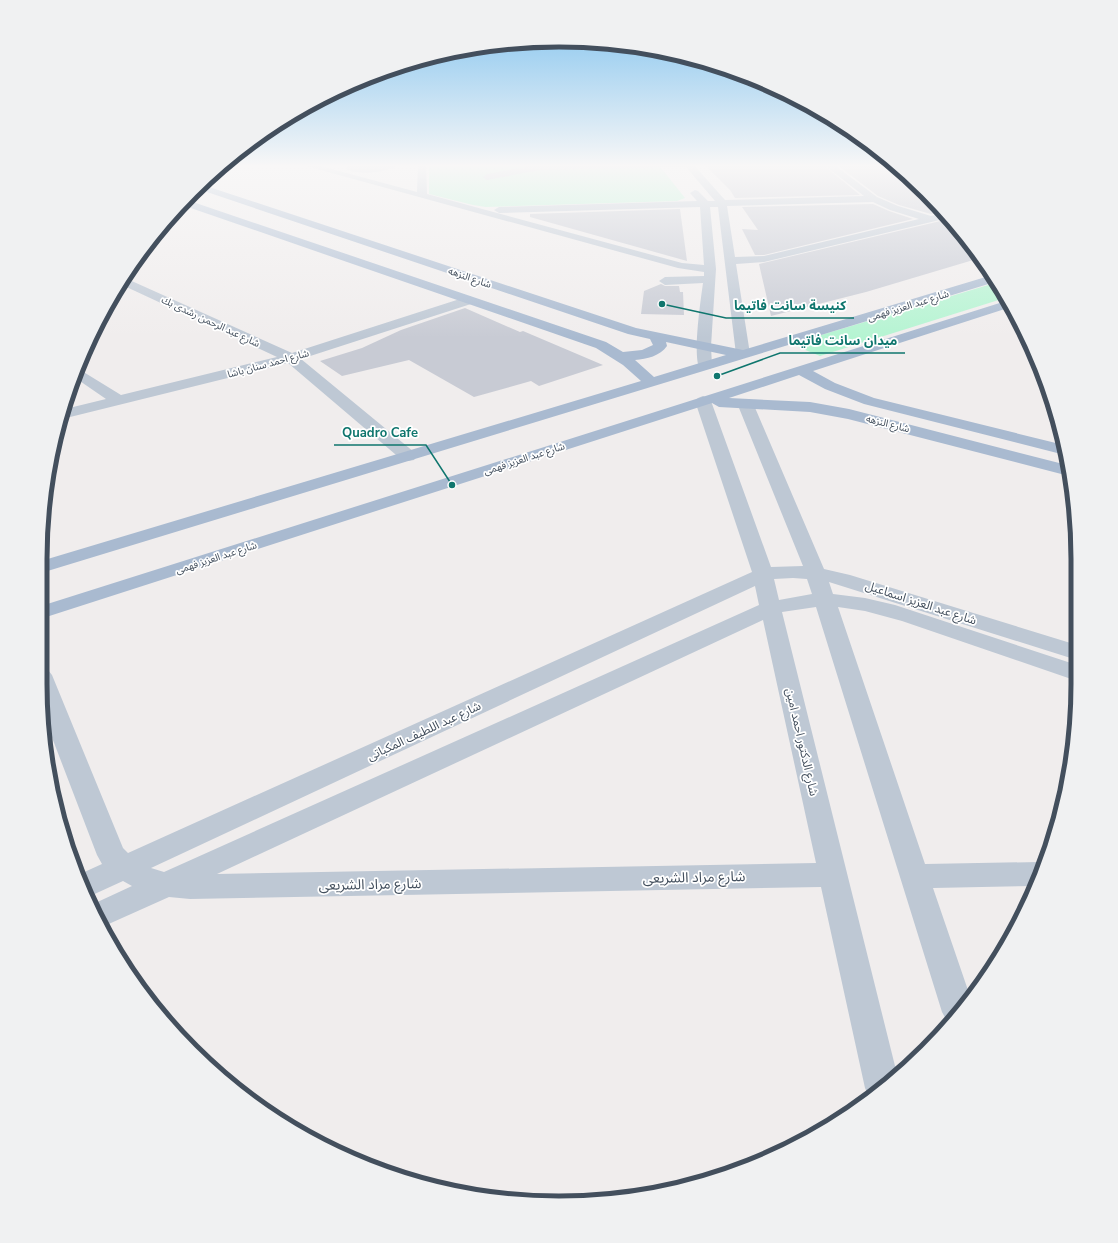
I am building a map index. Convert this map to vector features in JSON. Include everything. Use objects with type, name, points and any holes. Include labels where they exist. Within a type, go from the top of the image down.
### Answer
[{"type":"main road","name":"شارع النزهه","points":[[244,222],[579,337],[622,356],[636,366],[652,383]]},
{"type":"main road","name":"شارع النزهه","points":[[305,222],[618,327],[656,337],[742,354]]},
{"type":"main road","name":"شارع عبد العزيز فهمى","points":[[47,565],[988,280]]},
{"type":"main road","name":"شارع عبد العزيز فهمى","points":[[47,611],[1003,305]]},
{"type":"main road","points":[[622,356],[635,356],[656,350],[660,346],[656,337]]},
{"type":"main road","name":"شارع النزهه","points":[[800,370],[830,386],[869,401],[1059,448]]},
{"type":"main road","points":[[810,407],[808,401],[811,396],[816,391],[830,386]]},
{"type":"main road","name":"شارع النزهه","points":[[703,401],[810,407],[880,421],[1063,470]]},
{"type":"street","points":[[520,222],[710,274]]},
{"type":"street","points":[[705,366],[704,346],[710,274],[706,222]]},
{"type":"street","points":[[725,222],[742,354]]},
{"type":"street","points":[[731,261],[764,259],[918,222]]},
{"type":"street","points":[[665,281],[710,274]]},
{"type":"street","name":"شارع عبد الرحمن رشدى بك","points":[[128,283],[291,358],[408,456]]},
{"type":"street","name":"شارع احمد سنان باشا","points":[[68,413],[291,358],[470,300]]},
{"type":"street","points":[[81,375],[120,401]]},
{"type":"street","name":"شارع الدكتور احمد امين","points":[[703,401],[763,575],[881,1082]]},
{"type":"street","points":[[745,403],[816,572],[957,1006]]},
{"type":"street","name":"شارع عبد العزيز اسماعيل","points":[[763,575],[797,571],[816,572],[870,586],[1071,651]]},
{"type":"street","name":"شارع عبد اللطيف المكباتى","points":[[88,884],[763,575]]},
{"type":"street","name":"شارع عبد العزيز اسماعيل","points":[[771,608],[805,600],[846,600],[888,610],[1071,671]]},
{"type":"street","points":[[102,913],[771,608]]},
{"type":"street","name":"شارع مراد الشريعى","points":[[47,694],[110,855],[124,869],[142,879],[165,885],[190,887],[833,875]]},
{"type":"street","points":[[914,876],[1034,874]]},
{"type":"green space","points":[[991,284],[1000,300],[820,356],[791,344]]},
{"type":"building","points":[[548,222],[682,222],[687,261]]},
{"type":"building","points":[[752,222],[901,222],[764,255],[755,255],[742,229],[758,230]]},
{"type":"building","points":[[936,222],[945,222],[974,260],[866,292],[771,316],[759,264]]},
{"type":"building","points":[[661,284],[665,286],[679,286],[680,292],[683,292],[684,315],[641,314],[644,291]]},
{"type":"building","points":[[465,308],[603,365],[539,386],[531,381],[474,397],[409,360],[342,376],[320,361],[362,348],[401,330]]},
{"type":"place","name":"كنيسة سانت فاتيما","points":[[662,304]]},
{"type":"place","name":"ميدان سانت فاتيما","points":[[717,376]]},
{"type":"place","name":"Quadro Cafe","points":[[452,485]]}]
